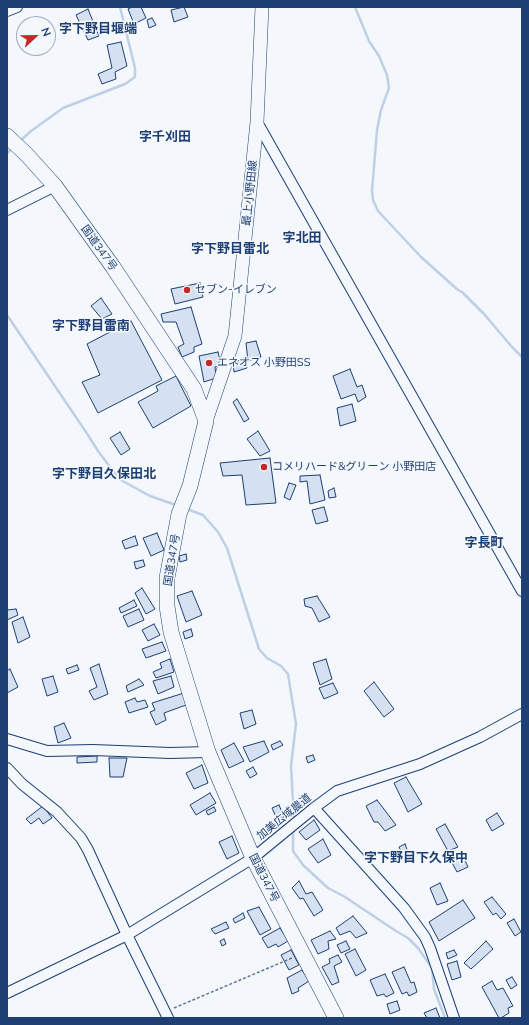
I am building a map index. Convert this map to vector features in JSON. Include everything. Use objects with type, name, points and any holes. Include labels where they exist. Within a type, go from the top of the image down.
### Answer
[{"type":"highway","name":"国道347号","points":[[13,142],[54,186],[113,266],[194,389],[206,421],[190,486],[179,514],[167,578],[167,606],[171,632],[208,752],[253,858],[336,1018]]},
{"type":"main road","name":"最上小野田線","points":[[206,421],[235,336],[257,122],[262,7]]},
{"type":"street","points":[[7,11],[17,7]]},
{"type":"street","points":[[257,122],[522,591]]},
{"type":"street","points":[[7,210],[54,186]]},
{"type":"street","name":"加美広域農道","points":[[7,993],[127,935],[253,858],[337,791],[420,764],[480,737],[522,714]]},
{"type":"street","points":[[7,738],[47,751],[93,750],[170,753],[208,752]]},
{"type":"street","points":[[7,768],[22,784],[57,812],[81,838],[102,878],[127,935],[166,1015]]},
{"type":"street","points":[[314,808],[404,908],[425,937],[454,1018]]},
{"type":"path","points":[[166,1015],[303,953]]},
{"type":"building","points":[[132,7],[141,7],[146,18],[134,24],[128,9]]},
{"type":"building","points":[[184,7],[188,17],[174,22],[171,10]]},
{"type":"building","points":[[88,9],[99,36],[88,40],[76,15]]},
{"type":"building","points":[[152,18],[156,25],[149,28],[147,20]]},
{"type":"building","points":[[121,42],[127,66],[115,72],[116,79],[102,84],[98,74],[112,68],[107,45]]},
{"type":"building","points":[[200,283],[203,297],[175,304],[171,289]]},
{"type":"building","points":[[101,298],[112,314],[102,319],[91,306]]},
{"type":"building","points":[[191,307],[202,344],[194,347],[194,352],[182,357],[178,347],[184,344],[176,322],[163,322],[161,314]]},
{"type":"building","points":[[131,321],[162,380],[98,413],[82,382],[100,375],[87,344]]},
{"type":"building","points":[[256,341],[261,357],[248,361],[246,343]]},
{"type":"building","points":[[218,352],[221,365],[215,367],[216,378],[204,382],[199,356]]},
{"type":"building","points":[[244,358],[247,368],[234,372],[233,363]]},
{"type":"building","points":[[350,369],[357,387],[362,385],[366,397],[358,402],[355,394],[341,399],[333,376]]},
{"type":"building","points":[[176,376],[191,406],[153,428],[138,402],[158,391],[156,386]]},
{"type":"building","points":[[237,399],[249,419],[244,422],[233,402]]},
{"type":"building","points":[[352,404],[356,421],[340,426],[337,408]]},
{"type":"building","points":[[258,431],[270,451],[260,456],[247,439]]},
{"type":"building","points":[[120,432],[130,449],[121,455],[110,438]]},
{"type":"building","points":[[270,458],[276,503],[246,505],[242,475],[223,476],[220,463]]},
{"type":"building","points":[[320,475],[325,500],[310,504],[307,481],[300,482],[300,476]]},
{"type":"building","points":[[289,483],[296,485],[290,500],[284,497]]},
{"type":"building","points":[[334,488],[336,497],[329,498],[328,491]]},
{"type":"building","points":[[324,507],[328,521],[316,524],[312,510]]},
{"type":"building","points":[[157,533],[164,550],[151,556],[143,538]]},
{"type":"building","points":[[135,536],[138,545],[125,549],[122,541]]},
{"type":"building","points":[[186,554],[187,560],[180,562],[179,556]]},
{"type":"building","points":[[143,560],[145,566],[136,569],[134,562]]},
{"type":"building","points":[[142,588],[155,609],[146,614],[135,593]]},
{"type":"building","points":[[192,591],[202,615],[186,622],[177,596]]},
{"type":"building","points":[[317,596],[330,617],[319,622],[312,608],[305,606],[304,599]]},
{"type":"building","points":[[134,600],[137,606],[121,613],[119,608]]},
{"type":"building","points":[[16,609],[18,615],[7,620],[7,610]]},
{"type":"building","points":[[139,609],[144,620],[128,627],[123,616]]},
{"type":"building","points":[[23,617],[30,637],[18,643],[12,622]]},
{"type":"building","points":[[154,624],[160,635],[148,641],[142,630]]},
{"type":"building","points":[[191,629],[193,636],[185,639],[183,632]]},
{"type":"building","points":[[162,642],[166,651],[146,658],[142,649]]},
{"type":"building","points":[[170,659],[174,672],[156,678],[153,672],[162,668],[160,663]]},
{"type":"building","points":[[326,659],[332,679],[320,685],[313,663]]},
{"type":"building","points":[[99,664],[108,694],[94,700],[89,691],[97,687],[90,668]]},
{"type":"building","points":[[77,665],[79,670],[68,674],[66,669]]},
{"type":"building","points":[[10,669],[18,687],[7,693],[7,671]]},
{"type":"building","points":[[53,676],[58,692],[47,696],[42,679]]},
{"type":"building","points":[[171,676],[174,687],[158,694],[153,681]]},
{"type":"building","points":[[139,679],[144,685],[128,692],[126,686]]},
{"type":"building","points":[[374,682],[394,709],[384,717],[364,691]]},
{"type":"building","points":[[333,683],[338,693],[324,699],[319,688]]},
{"type":"building","points":[[184,693],[186,705],[164,713],[166,720],[156,725],[150,712],[155,710],[152,703]]},
{"type":"building","points":[[135,698],[137,702],[145,700],[148,707],[129,713],[125,702]]},
{"type":"building","points":[[252,710],[256,724],[244,729],[240,713]]},
{"type":"building","points":[[64,723],[71,738],[58,743],[54,727]]},
{"type":"building","points":[[264,741],[269,752],[250,762],[243,747]]},
{"type":"building","points":[[280,741],[283,745],[273,750],[271,745]]},
{"type":"building","points":[[234,743],[244,761],[229,768],[221,750]]},
{"type":"building","points":[[313,755],[315,760],[308,763],[306,757]]},
{"type":"building","points":[[97,756],[97,762],[77,763],[77,757]]},
{"type":"building","points":[[109,758],[127,758],[123,777],[110,777]]},
{"type":"building","points":[[202,765],[208,783],[194,789],[186,773]]},
{"type":"building","points":[[253,767],[257,774],[250,778],[246,771]]},
{"type":"building","points":[[406,777],[422,804],[408,812],[394,783]]},
{"type":"building","points":[[210,793],[216,803],[196,815],[190,805]]},
{"type":"building","points":[[377,800],[396,825],[385,831],[378,822],[374,822],[366,806]]},
{"type":"building","points":[[279,805],[284,817],[277,819],[272,808]]},
{"type":"building","points":[[43,806],[52,818],[43,824],[39,818],[31,824],[26,819]]},
{"type":"building","points":[[214,807],[216,811],[208,815],[206,811]]},
{"type":"building","points":[[497,813],[504,824],[492,831],[486,820]]},
{"type":"building","points":[[314,820],[320,830],[306,840],[299,832]]},
{"type":"building","points":[[445,824],[458,847],[448,851],[436,829]]},
{"type":"building","points":[[232,836],[239,853],[227,859],[219,842]]},
{"type":"building","points":[[323,839],[331,855],[318,863],[308,849]]},
{"type":"building","points":[[405,844],[409,855],[404,858],[399,847]]},
{"type":"building","points":[[461,852],[468,867],[457,872],[449,857]]},
{"type":"building","points":[[299,881],[306,894],[312,892],[323,910],[314,916],[303,898],[300,899],[292,888]]},
{"type":"building","points":[[440,883],[448,901],[437,905],[430,888]]},
{"type":"building","points":[[492,897],[506,914],[501,919],[496,913],[493,915],[484,902]]},
{"type":"building","points":[[463,900],[475,918],[439,941],[429,922]]},
{"type":"building","points":[[259,907],[271,929],[260,935],[247,911]]},
{"type":"building","points":[[243,913],[245,918],[235,923],[233,919]]},
{"type":"building","points":[[353,916],[367,933],[356,938],[350,931],[340,935],[336,928]]},
{"type":"building","points":[[514,919],[521,932],[515,936],[507,923]]},
{"type":"building","points":[[226,922],[229,928],[215,934],[211,929]]},
{"type":"building","points":[[280,928],[288,941],[278,947],[276,944],[268,948],[262,938]]},
{"type":"building","points":[[330,931],[336,939],[328,941],[329,949],[318,954],[311,940]]},
{"type":"building","points":[[224,939],[226,944],[222,946],[220,941]]},
{"type":"building","points":[[346,941],[350,949],[341,953],[337,945]]},
{"type":"building","points":[[486,941],[493,949],[471,969],[464,963]]},
{"type":"building","points":[[355,949],[366,970],[356,976],[345,954]]},
{"type":"building","points":[[291,950],[299,965],[289,970],[281,955]]},
{"type":"building","points":[[454,950],[457,955],[448,959],[446,953]]},
{"type":"building","points":[[338,955],[342,962],[334,966],[339,982],[332,985],[322,967],[330,963],[329,959]]},
{"type":"building","points":[[457,961],[461,977],[452,980],[447,964]]},
{"type":"building","points":[[404,967],[411,983],[414,982],[417,992],[409,996],[407,992],[402,994],[392,972]]},
{"type":"building","points":[[302,970],[309,981],[298,988],[299,991],[292,994],[287,978]]},
{"type":"building","points":[[385,974],[394,993],[386,997],[384,994],[377,996],[370,980]]},
{"type":"building","points":[[512,977],[517,985],[511,989],[506,980]]},
{"type":"building","points":[[492,981],[497,990],[503,988],[513,1006],[508,1008],[509,1013],[501,1018],[499,1018],[482,987]]},
{"type":"building","points":[[397,1001],[400,1010],[390,1014],[387,1004]]},
{"type":"building","points":[[436,1008],[440,1018],[427,1018],[424,1013]]},
{"type":"waterway","points":[[19,142],[31,131],[63,108],[125,84],[135,77],[135,68],[120,7]]},
{"type":"waterway","points":[[355,7],[369,41],[379,56],[387,75],[389,88],[381,110],[377,130],[372,191],[373,200],[378,211],[421,257],[462,292],[484,314],[522,357]]},
{"type":"waterway","points":[[7,153],[13,148]]},
{"type":"waterway","points":[[7,315],[98,451],[119,479],[150,496],[176,505]]},
{"type":"waterway","points":[[187,509],[203,515],[218,532],[227,548],[259,649],[267,658],[281,666],[288,674],[296,724],[291,766],[294,820]]},
{"type":"waterway","points":[[293,829],[293,851],[303,865],[328,888],[345,897],[408,938],[418,948],[432,968],[434,989],[445,1018]]},
{"type":"place","name":"セブン-イレブン","points":[[187,290]]},
{"type":"place","name":"エネオス 小野田SS","points":[[209,363]]},
{"type":"place","name":"コメリハード&グリーン 小野田店","points":[[264,467]]},
{"type":"district","name":"字下野目堰端","points":[[98,29]]},
{"type":"district","name":"字千刈田","points":[[165,137]]},
{"type":"district","name":"字北田","points":[[302,238]]},
{"type":"district","name":"字下野目雷北","points":[[230,249]]},
{"type":"district","name":"字下野目雷南","points":[[91,326]]},
{"type":"district","name":"字下野目久保田北","points":[[104,474]]},
{"type":"district","name":"字長町","points":[[484,543]]},
{"type":"district","name":"字下野目下久保中","points":[[416,858]]}]
